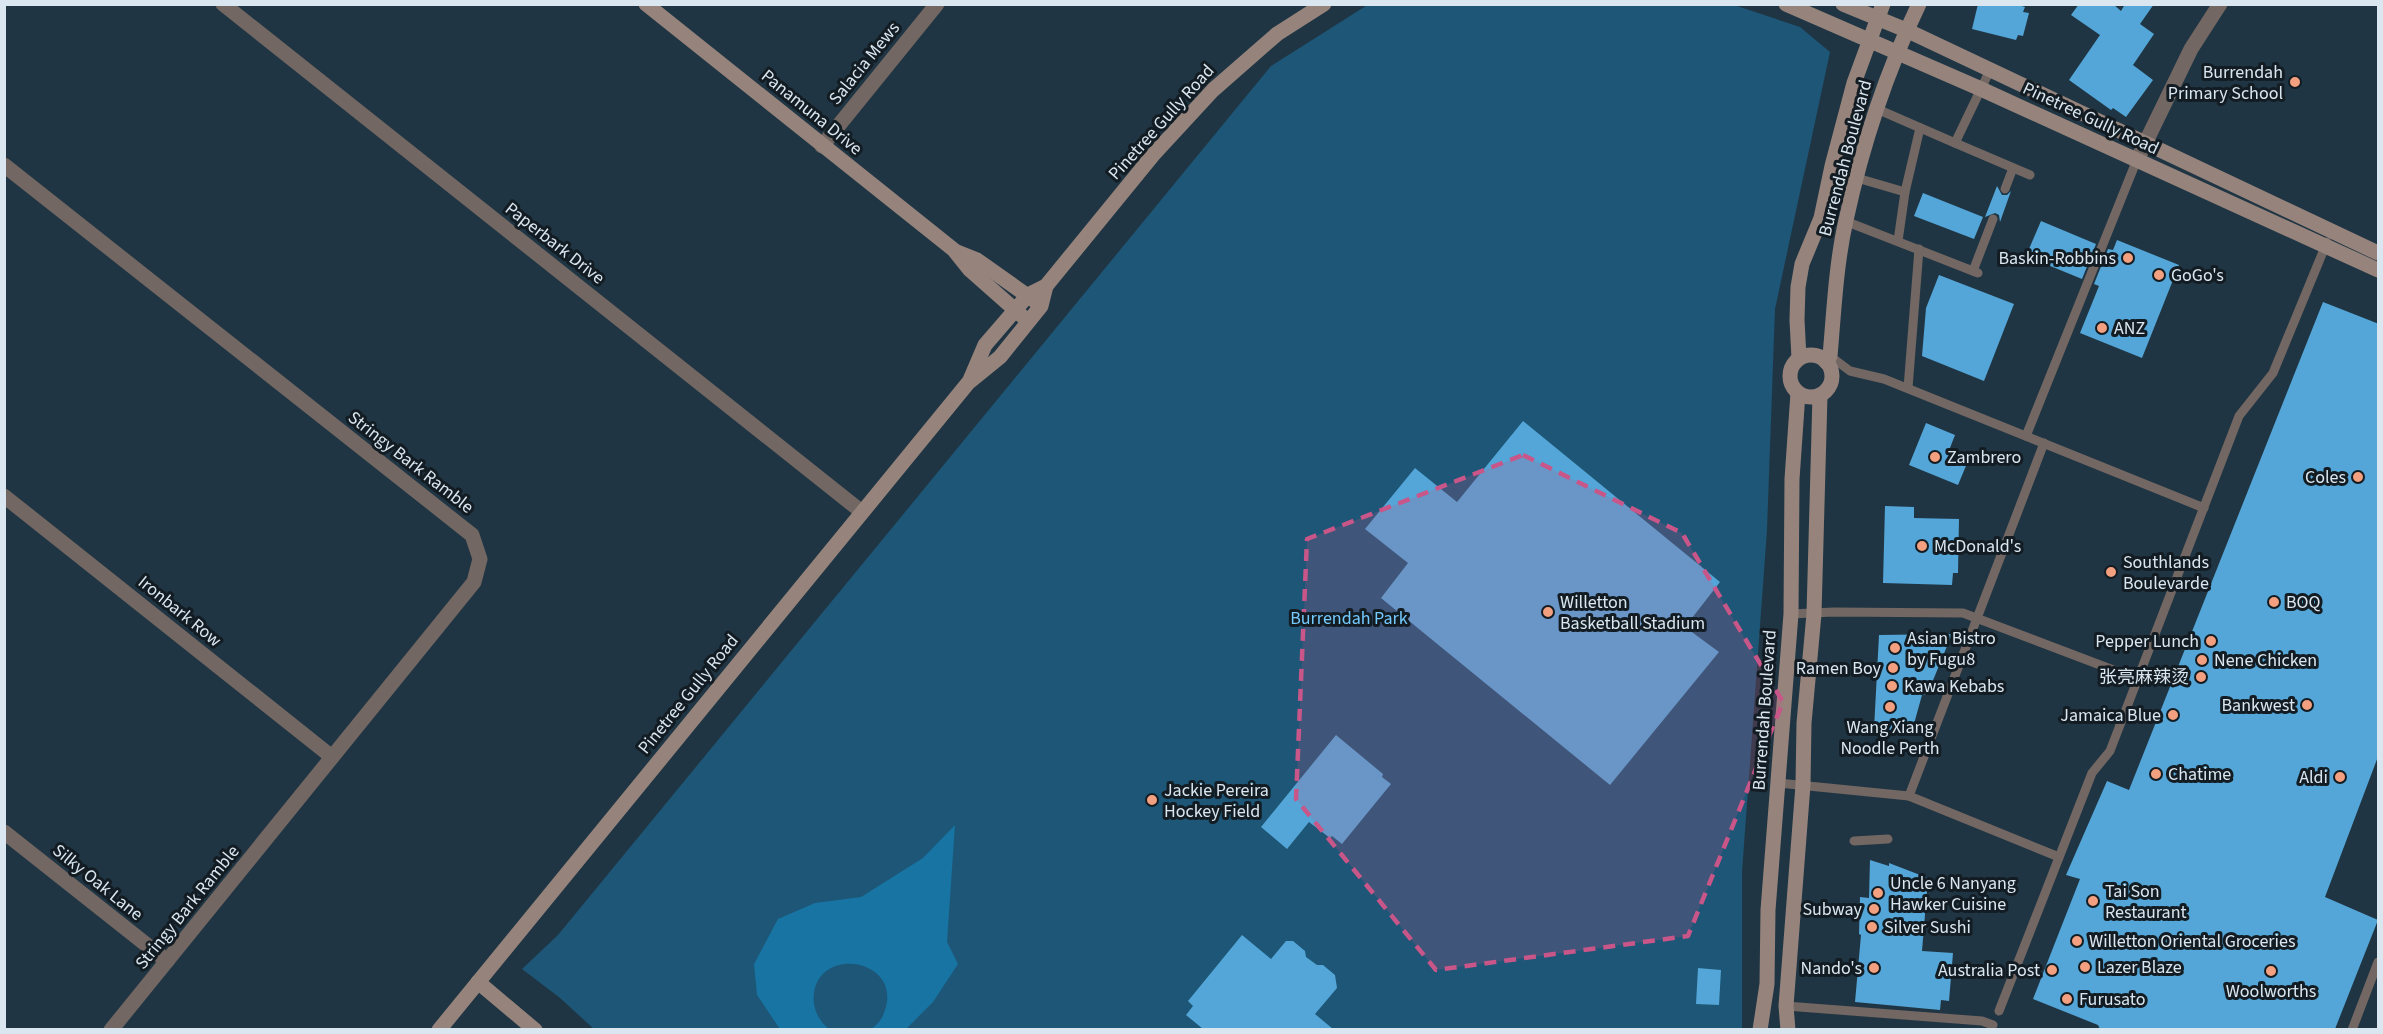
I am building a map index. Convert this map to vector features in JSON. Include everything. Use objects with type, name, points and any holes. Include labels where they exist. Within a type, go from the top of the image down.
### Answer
[{"type":"main road","name":"Panamuna Drive","points":[[646,4],[954,250],[970,270],[1029,321]]},
{"type":"main road","name":"Pinetree Gully Road","points":[[968,383],[985,345],[1028,295],[1046,286],[1153,155],[1213,90],[1277,34],[1324,4]]},
{"type":"main road","name":"Pinetree Gully Road","points":[[1786,4],[1981,89],[2331,231],[2379,253]]},
{"type":"main road","name":"Pinetree Gully Road","points":[[1843,4],[1881,11],[1906,30],[1990,70],[2140,153],[2325,246],[2379,270]]},
{"type":"main road","name":"Burrendah Boulevard","points":[[1828,359],[1845,221],[1896,52],[1918,4]]},
{"type":"main road","name":"Burrendah Boulevard","points":[[1799,358],[1798,287],[1802,264],[1821,218],[1851,93],[1881,11]]},
{"type":"main road","name":"Panamuna Drive","points":[[954,250],[977,260],[1041,306]]},
{"type":"main road","name":"Pinetree Gully Road","points":[[439,1029],[968,383],[1000,357],[1041,306],[1046,286]]},
{"type":"main road","points":[[1813,355],[1828,359],[1832,373],[1826,391],[1809,397],[1798,393],[1790,381],[1790,374],[1791,366],[1799,358],[1813,355]]},
{"type":"main road","name":"Burrendah Boulevard","points":[[1760,1029],[1767,984],[1768,910],[1791,614],[1791,510],[1798,393]]},
{"type":"main road","points":[[1788,1029],[1786,1006],[1803,785],[1804,723],[1814,615],[1820,395]]},
{"type":"main road","points":[[1791,510],[1818,512]]},
{"type":"main road","points":[[478,982],[535,1029]]},
{"type":"street","name":"Paperbark Drive","points":[[224,4],[862,512]]},
{"type":"street","name":"Salacia Mews","points":[[822,146],[937,4]]},
{"type":"street","points":[[2140,153],[2191,49],[2220,4]]},
{"type":"street","name":"Stringy Bark Ramble","points":[[4,165],[472,535],[480,560],[474,582],[111,1029]]},
{"type":"street","name":"Ironbark Row","points":[[4,496],[332,757]]},
{"type":"street","name":"Silky Oak Lane","points":[[4,832],[167,961]]},
{"type":"lane","points":[[1955,143],[1990,70]]},
{"type":"lane","points":[[1877,109],[2030,175]]},
{"type":"lane","points":[[1898,241],[1905,192],[1920,128]]},
{"type":"lane","points":[[2026,436],[2140,153]]},
{"type":"lane","points":[[2005,189],[2013,168]]},
{"type":"lane","points":[[1857,178],[1905,192]]},
{"type":"lane","points":[[1845,221],[1975,272],[1993,219]]},
{"type":"lane","points":[[1999,1011],[2092,773],[2110,751],[2240,416],[2273,373],[2331,231]]},
{"type":"lane","points":[[1908,388],[1919,249]]},
{"type":"lane","points":[[1828,359],[1850,372],[1884,379],[1908,388],[2204,508]]},
{"type":"lane","points":[[1908,796],[2044,443]]},
{"type":"lane","points":[[1791,614],[1963,613],[2138,679]]},
{"type":"lane","points":[[1778,783],[1908,796],[2059,857]]},
{"type":"lane","points":[[1854,841],[1888,839]]},
{"type":"lane","points":[[2352,1029],[2379,962]]},
{"type":"lane","points":[[1786,1006],[1982,1021],[1993,1025]]},
{"type":"highlighted area","points":[[1523,455],[1682,533],[1783,702],[1688,936],[1436,970],[1296,799],[1307,539]]},
{"type":"green space","name":"Burrendah Park","points":[[1369,4],[1734,5],[1800,27],[1830,52],[1775,309],[1767,530],[1742,872],[1742,1029],[595,1030],[560,998],[522,969],[558,935],[1271,66]]},
{"type":"shaded area","points":[[955,825],[947,942],[958,964],[933,1002],[906,1029],[871,1029],[880,1021],[885,1010],[886,987],[879,976],[868,968],[855,964],[841,964],[829,969],[819,979],[814,993],[817,1013],[829,1029],[780,1029],[757,995],[754,964],[778,919],[815,903],[861,897],[923,858]]},
{"type":"building","points":[[1978,4],[2015,4],[2025,7],[2023,12],[2029,13],[2023,36],[2018,35],[2016,40],[1972,29]]},
{"type":"building","points":[[2079,4],[2113,4],[2121,11],[2125,4],[2154,4],[2140,24],[2154,34],[2133,65],[2153,80],[2126,117],[2113,108],[2111,110],[2069,80],[2100,35],[2071,15]]},
{"type":"building","points":[[1997,186],[2002,195],[2007,195],[2011,191],[2000,222],[1999,215],[1995,213],[1985,217]]},
{"type":"building","points":[[1923,193],[1983,217],[1974,239],[1914,216]]},
{"type":"building","points":[[2041,221],[2096,244],[2082,279],[2026,256]]},
{"type":"building","points":[[2117,240],[2179,265],[2142,358],[2080,333],[2099,286],[2094,284],[2108,249],[2113,250]]},
{"type":"building","points":[[1939,275],[2014,304],[1984,381],[1922,356],[1926,308]]},
{"type":"building","name":"Southlands Boulevarde","points":[[2323,302],[2379,324],[2379,754],[2325,897],[2378,920],[2335,1029],[2100,1029],[2098,1025],[2033,999],[2080,879],[2066,875],[2107,781],[2129,790]]},
{"type":"building","name":"Willetton Basketball Stadium","points":[[1523,421],[1720,582],[1685,627],[1719,652],[1610,785],[1381,598],[1408,563],[1365,529],[1415,468],[1457,502]]},
{"type":"building","name":"Zambrero","points":[[1926,423],[1955,435],[1948,453],[1968,461],[1958,485],[1909,465]]},
{"type":"building","name":"McDonald's","points":[[1885,506],[1914,507],[1914,518],[1959,519],[1958,573],[1953,573],[1952,585],[1883,583]]},
{"type":"building","points":[[1952,634],[1927,695],[1922,695],[1912,731],[1874,729],[1879,635]]},
{"type":"building","points":[[1336,735],[1383,774],[1382,777],[1391,784],[1342,844],[1309,822],[1287,849],[1261,827]]},
{"type":"building","points":[[1870,860],[1889,866],[1889,863],[1928,878],[1922,951],[1953,953],[1949,1001],[1941,1000],[1940,1010],[1855,1002],[1861,935],[1859,934],[1860,897],[1869,898]]},
{"type":"building","points":[[1242,935],[1271,959],[1286,941],[1293,941],[1305,951],[1306,957],[1317,965],[1323,965],[1335,975],[1337,988],[1315,1014],[1333,1029],[1203,1029],[1186,1015],[1193,1006],[1188,1001]]},
{"type":"building","points":[[1698,968],[1721,970],[1719,1005],[1696,1004]]},
{"type":"place","name":"Burrendah Primary School","points":[[2295,82]]},
{"type":"place","name":"Baskin-Robbins","points":[[2128,258]]},
{"type":"place","name":"GoGo's","points":[[2159,275]]},
{"type":"place","name":"ANZ","points":[[2102,328]]},
{"type":"place","name":"Zambrero","points":[[1935,457]]},
{"type":"place","name":"Coles","points":[[2358,477]]},
{"type":"place","name":"McDonald's","points":[[1922,546]]},
{"type":"place","name":"Southlands Boulevarde","points":[[2111,572]]},
{"type":"place","name":"BOQ","points":[[2274,602]]},
{"type":"place","name":"Willetton Basketball Stadium","points":[[1548,612]]},
{"type":"place","name":"Pepper Lunch","points":[[2211,641]]},
{"type":"place","name":"Asian Bistro by Fugu8","points":[[1895,648]]},
{"type":"place","name":"Nene Chicken","points":[[2202,660]]},
{"type":"place","name":"Ramen Boy","points":[[1893,668]]},
{"type":"place","name":"张亮麻辣烫","points":[[2201,677]]},
{"type":"place","name":"Kawa Kebabs","points":[[1892,686]]},
{"type":"place","name":"Bankwest","points":[[2307,705]]},
{"type":"place","name":"Wang Xiang Noodle Perth","points":[[1890,707]]},
{"type":"place","name":"Jamaica Blue","points":[[2173,715]]},
{"type":"place","name":"Chatime","points":[[2156,774]]},
{"type":"place","name":"Aldi","points":[[2340,777]]},
{"type":"place","name":"Jackie Pereira Hockey Field","points":[[1152,800]]},
{"type":"place","name":"Uncle 6 Nanyang Hawker Cuisine","points":[[1878,893]]},
{"type":"place","name":"Tai Son Restaurant","points":[[2093,901]]},
{"type":"place","name":"Subway","points":[[1874,909]]},
{"type":"place","name":"Silver Sushi","points":[[1872,927]]},
{"type":"place","name":"Willetton Oriental Groceries","points":[[2077,941]]},
{"type":"place","name":"Lazer Blaze","points":[[2085,967]]},
{"type":"place","name":"Nando's","points":[[1874,968]]},
{"type":"place","name":"Australia Post","points":[[2052,970]]},
{"type":"place","name":"Woolworths","points":[[2271,971]]},
{"type":"place","name":"Furusato","points":[[2067,999]]}]
